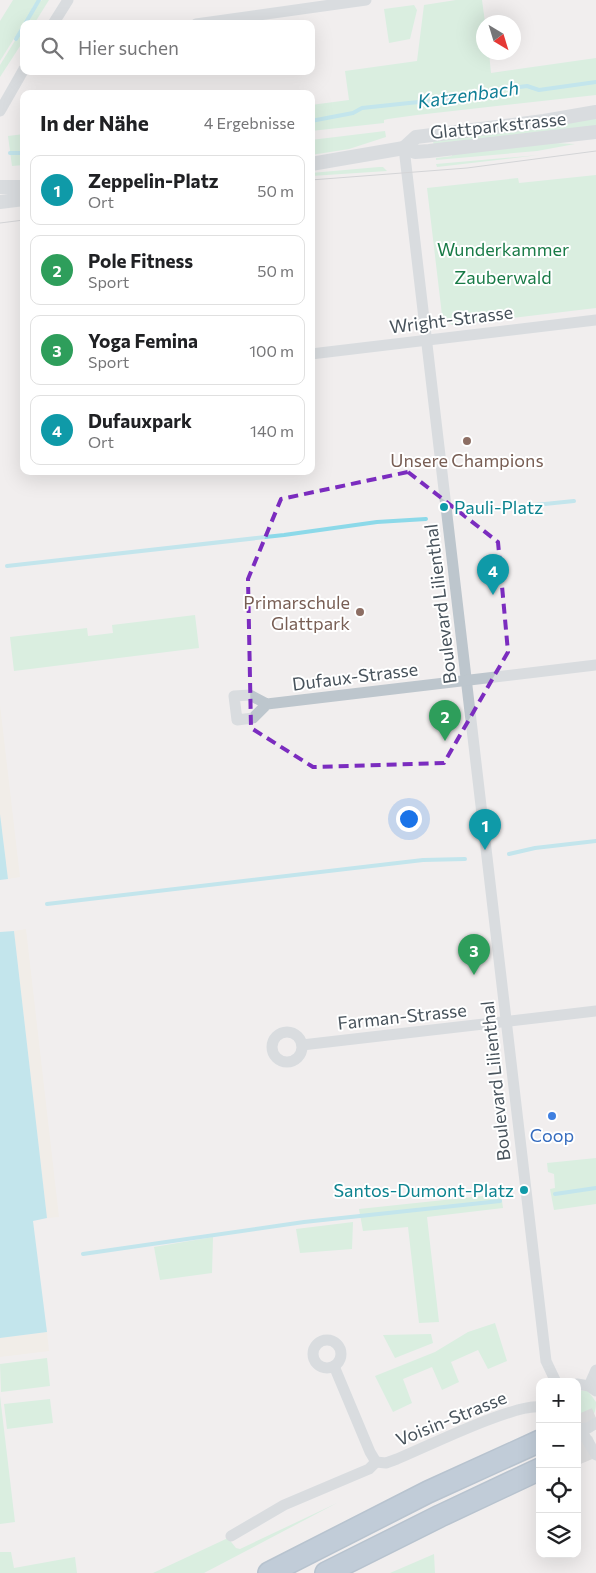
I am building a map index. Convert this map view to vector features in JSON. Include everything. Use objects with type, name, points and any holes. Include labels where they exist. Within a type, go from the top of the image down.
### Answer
[{"type":"highway","points":[[269,1573],[412,1500],[536,1443]]},
{"type":"highway","points":[[326,1573],[440,1516],[536,1472]]},
{"type":"street","points":[[56,20],[68,0]]},
{"type":"street","points":[[224,20],[366,0]]},
{"type":"street","points":[[0,111],[21,75]]},
{"type":"street","name":"Glattparkstrasse","points":[[404,148],[416,137],[544,121],[596,112]]},
{"type":"street","name":"Glattparkstrasse","points":[[315,163],[404,148],[415,152],[429,151],[596,132]]},
{"type":"street","name":"Boulevard Lilienthal","points":[[404,148],[546,1361],[554,1378]]},
{"type":"street","points":[[0,187],[20,187]]},
{"type":"street","points":[[0,202],[20,200]]},
{"type":"street","name":"Wright-Strasse","points":[[315,353],[596,320]]},
{"type":"street","name":"Dufaux-Strasse","points":[[267,704],[596,665]]},
{"type":"street","name":"Farman-Strasse","points":[[302,1045],[596,1011]]},
{"type":"street","points":[[231,1536],[284,1506],[369,1469],[376,1462],[334,1366]]},
{"type":"street","points":[[587,1387],[596,1370]]},
{"type":"street","name":"Voisin-Strasse","points":[[376,1462],[386,1463],[497,1417],[536,1408]]},
{"type":"street","points":[[581,1429],[596,1423]]},
{"type":"street","points":[[581,1433],[596,1455]]},
{"type":"highlighted area","points":[[408,472],[498,542],[508,652],[444,763],[313,767],[251,728],[248,579],[281,499]]},
{"type":"green space","points":[[13,0],[38,0],[32,8],[42,0],[49,0],[36,20],[20,20],[20,46],[0,77],[0,65],[19,37],[15,37],[0,61],[0,21]]},
{"type":"green space","points":[[456,0],[482,0],[484,15],[476,15],[476,60],[490,60],[491,73],[596,58],[596,95],[417,115],[388,119],[384,120],[384,123],[315,131],[315,104],[349,100],[345,71],[417,61],[424,5]]},
{"type":"green space","points":[[414,5],[417,10],[410,39],[389,43],[384,9]]},
{"type":"green space","points":[[596,117],[596,126],[434,147],[433,141],[546,128],[562,121]]},
{"type":"green space","points":[[385,131],[386,137],[349,149],[315,154],[315,140]]},
{"type":"green space","points":[[20,134],[20,165],[12,166],[8,136]]},
{"type":"green space","points":[[554,143],[575,144],[537,151],[436,160],[436,158],[452,156],[452,153]]},
{"type":"green space","points":[[539,155],[437,167],[436,164]]},
{"type":"green space","points":[[383,167],[387,171],[315,176],[315,173]]},
{"type":"green space","name":"Wunderkammer","points":[[596,175],[596,308],[453,325],[446,322],[442,315],[427,188],[518,178],[519,183]]},
{"type":"green space","points":[[195,615],[199,648],[14,671],[10,637],[87,628],[88,636],[113,633],[112,625]]},
{"type":"green space","points":[[596,1158],[596,1204],[554,1210],[550,1189],[555,1188],[554,1174],[548,1172],[547,1163]]},
{"type":"green space","points":[[501,1194],[503,1208],[427,1217],[439,1322],[419,1323],[408,1227],[363,1231],[359,1209]]},
{"type":"green space","points":[[353,1222],[352,1249],[300,1253],[296,1229]]},
{"type":"green space","points":[[213,1237],[212,1273],[160,1280],[154,1247]]},
{"type":"green space","points":[[495,1323],[507,1361],[488,1369],[478,1350],[451,1362],[459,1382],[442,1390],[432,1367],[403,1379],[412,1403],[393,1412],[375,1376],[435,1352],[468,1332]]},
{"type":"green space","points":[[431,1334],[433,1343],[395,1358],[383,1335]]},
{"type":"green space","points":[[47,1358],[50,1386],[1,1392],[0,1364]]},
{"type":"green space","points":[[581,1390],[588,1391],[596,1402],[594,1414],[590,1420],[582,1423]]},
{"type":"green space","points":[[0,1396],[15,1522],[0,1524]]},
{"type":"green space","points":[[50,1399],[53,1423],[7,1429],[4,1404]]},
{"type":"green space","points":[[337,1503],[204,1573],[153,1573],[228,1538],[236,1548],[240,1549]]},
{"type":"green space","points":[[0,1552],[11,1552],[14,1568],[75,1557],[77,1573],[0,1573]]},
{"type":"green space","points":[[434,1554],[435,1573],[390,1573]]},
{"type":"sand","points":[[0,705],[20,877],[8,879],[0,814]]},
{"type":"sand","points":[[26,929],[59,1217],[47,1218],[14,931]]},
{"type":"sand","points":[[47,1332],[49,1351],[0,1357],[0,1338]]},
{"type":"water","points":[[0,814],[8,879],[0,880]]},
{"type":"water","points":[[14,931],[47,1218],[33,1221],[47,1332],[0,1338],[0,932]]},
{"type":"waterway","points":[[27,20],[39,0]]},
{"type":"waterway","points":[[16,39],[20,32]]},
{"type":"waterway","name":"Katzenbach","points":[[315,120],[353,113],[362,108],[428,101],[441,102],[451,97],[464,97],[483,92],[527,86],[539,90],[596,82]]},
{"type":"waterway","name":"Katzenbach","points":[[10,153],[20,153]]},
{"type":"waterway","points":[[468,512],[574,501]]},
{"type":"waterway","points":[[7,566],[284,535],[377,522],[426,519]]},
{"type":"waterway","points":[[509,854],[535,848],[596,841]]},
{"type":"waterway","points":[[47,904],[423,860],[465,859]]},
{"type":"waterway","points":[[555,1194],[596,1188]]},
{"type":"waterway","points":[[83,1254],[304,1222],[500,1201]]},
{"type":"tunnel","points":[[581,1424],[596,1418]]},
{"type":"tunnel","points":[[581,1452],[596,1446]]},
{"type":"tram line","points":[[315,180],[467,168],[596,151]]},
{"type":"tram line","points":[[0,223],[20,220]]},
{"type":"place","name":"Unsere Champions","points":[[467,441]]},
{"type":"place","name":"Pauli-Platz","points":[[444,507]]},
{"type":"place","name":"Dufauxpark","points":[[493,595]]},
{"type":"place","name":"Primarschule Glattpark","points":[[360,612]]},
{"type":"place","name":"Pole Fitness","points":[[445,741]]},
{"type":"place","name":"Zeppelin-Platz","points":[[485,850]]},
{"type":"place","name":"Yoga Femina","points":[[474,975]]},
{"type":"place","name":"Coop","points":[[552,1116]]},
{"type":"place","name":"Santos-Dumont-Platz","points":[[524,1190]]},
{"type":"park label","name":"Zauberwald","points":[[503,277]]}]
